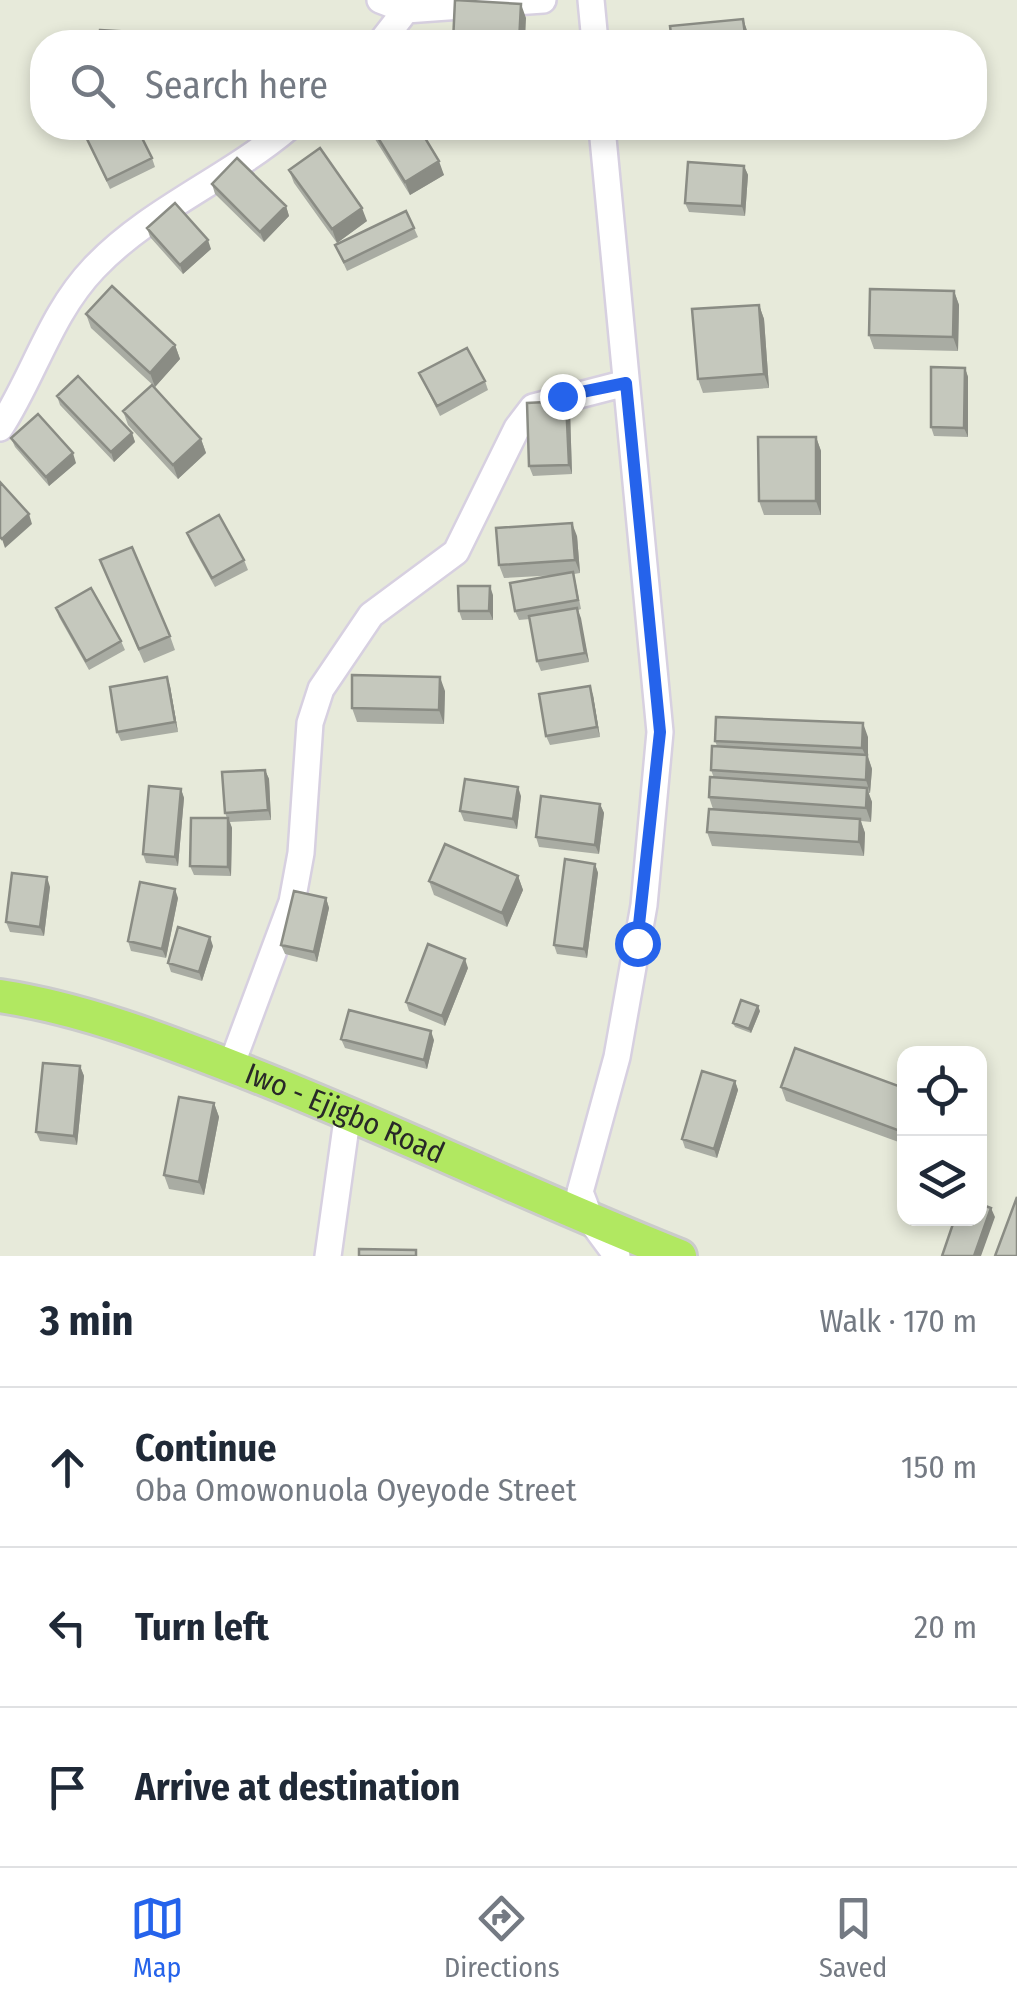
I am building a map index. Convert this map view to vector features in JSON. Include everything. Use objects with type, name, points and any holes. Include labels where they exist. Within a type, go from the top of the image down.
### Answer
[{"type":"main road","name":"Iwo - Ejigbo Road","points":[[0,996],[96,1017],[231,1066],[348,1112],[591,1221],[680,1256]]},
{"type":"street","points":[[380,0],[406,10],[543,0]]},
{"type":"street","points":[[591,0],[593,30]]},
{"type":"street","points":[[390,30],[406,10]]},
{"type":"street","points":[[0,428],[61,309],[91,271],[130,233],[253,157],[274,140]]},
{"type":"street","points":[[603,140],[660,732],[637,943],[617,1056],[580,1192],[591,1221],[617,1256]]},
{"type":"street","points":[[231,1066],[292,902],[301,853],[310,724],[321,689],[371,615],[456,552],[517,428],[533,407],[626,383]]},
{"type":"street","points":[[328,1256],[348,1112]]},
{"type":"building","points":[[455,0],[521,4],[520,30],[454,30]]},
{"type":"building","points":[[743,19],[744,30],[670,30],[670,26]]},
{"type":"building","points":[[87,140],[143,140],[152,158],[107,180]]},
{"type":"building","points":[[379,140],[426,140],[439,161],[405,182]]},
{"type":"building","points":[[320,148],[362,208],[332,229],[289,170]]},
{"type":"building","points":[[237,158],[286,206],[260,232],[212,184]]},
{"type":"building","points":[[688,162],[744,166],[742,206],[685,203]]},
{"type":"building","points":[[175,203],[208,240],[180,265],[147,228]]},
{"type":"building","points":[[406,211],[414,228],[344,262],[335,245]]},
{"type":"building","points":[[112,286],[175,345],[150,373],[86,314]]},
{"type":"building","points":[[870,289],[954,291],[953,337],[869,335]]},
{"type":"building","points":[[759,305],[764,374],[698,379],[692,309]]},
{"type":"building","points":[[467,348],[485,381],[437,406],[419,373]]},
{"type":"building","points":[[931,367],[965,368],[964,428],[931,427]]},
{"type":"building","points":[[78,376],[132,433],[111,452],[57,396]]},
{"type":"building","points":[[152,385],[201,439],[173,465],[123,411]]},
{"type":"building","points":[[566,401],[569,465],[529,466],[527,403]]},
{"type":"building","points":[[38,414],[73,453],[46,477],[11,438]]},
{"type":"building","points":[[758,437],[816,437],[816,501],[759,501]]},
{"type":"building","points":[[0,482],[29,514],[2,539],[0,537]]},
{"type":"building","points":[[219,515],[244,560],[212,578],[187,533]]},
{"type":"building","points":[[572,523],[575,560],[499,565],[496,528]]},
{"type":"building","points":[[132,547],[170,636],[139,649],[100,560]]},
{"type":"building","points":[[573,572],[578,600],[515,611],[510,583]]},
{"type":"building","points":[[458,586],[490,586],[489,611],[459,611]]},
{"type":"building","points":[[91,588],[121,641],[86,661],[56,608]]},
{"type":"building","points":[[577,608],[585,653],[537,661],[529,616]]},
{"type":"building","points":[[352,675],[440,677],[439,710],[352,708]]},
{"type":"building","points":[[167,677],[175,722],[117,732],[110,687]]},
{"type":"building","points":[[590,686],[597,727],[546,736],[539,694]]},
{"type":"building","points":[[716,717],[863,723],[862,748],[715,741]]},
{"type":"building","points":[[712,746],[867,755],[866,780],[711,770]]},
{"type":"building","points":[[265,770],[268,810],[225,813],[222,772]]},
{"type":"building","points":[[710,777],[867,788],[866,808],[709,797]]},
{"type":"building","points":[[465,779],[518,787],[513,819],[460,811]]},
{"type":"building","points":[[149,786],[181,789],[175,857],[143,854]]},
{"type":"building","points":[[541,796],[600,804],[595,845],[536,837]]},
{"type":"building","points":[[709,809],[860,819],[859,842],[707,832]]},
{"type":"building","points":[[191,818],[228,818],[228,867],[190,866]]},
{"type":"building","points":[[445,844],[518,876],[502,913],[429,881]]},
{"type":"building","points":[[565,859],[595,864],[584,949],[554,945]]},
{"type":"building","points":[[12,873],[47,877],[40,927],[6,922]]},
{"type":"building","points":[[140,882],[175,889],[162,949],[128,941]]},
{"type":"building","points":[[294,891],[326,898],[314,952],[281,945]]},
{"type":"building","points":[[178,927],[210,937],[199,972],[168,963]]},
{"type":"building","points":[[428,944],[465,959],[442,1016],[406,1002]]},
{"type":"building","points":[[741,1000],[758,1006],[749,1029],[733,1023]]},
{"type":"building","points":[[349,1010],[431,1031],[424,1060],[341,1039]]},
{"type":"building","points":[[795,1048],[897,1085],[897,1130],[781,1087]]},
{"type":"building","points":[[43,1063],[80,1066],[74,1136],[36,1132]]},
{"type":"building","points":[[702,1071],[735,1081],[714,1149],[682,1139]]},
{"type":"building","points":[[179,1097],[214,1103],[199,1182],[164,1175]]},
{"type":"building","points":[[1017,1197],[1017,1256],[995,1256]]},
{"type":"building","points":[[952,1226],[985,1226],[974,1256],[942,1256]]},
{"type":"building","points":[[359,1249],[416,1250],[416,1256],[359,1256]]},
{"type":"route","points":[[562,396],[626,383],[660,732],[637,943]]}]
